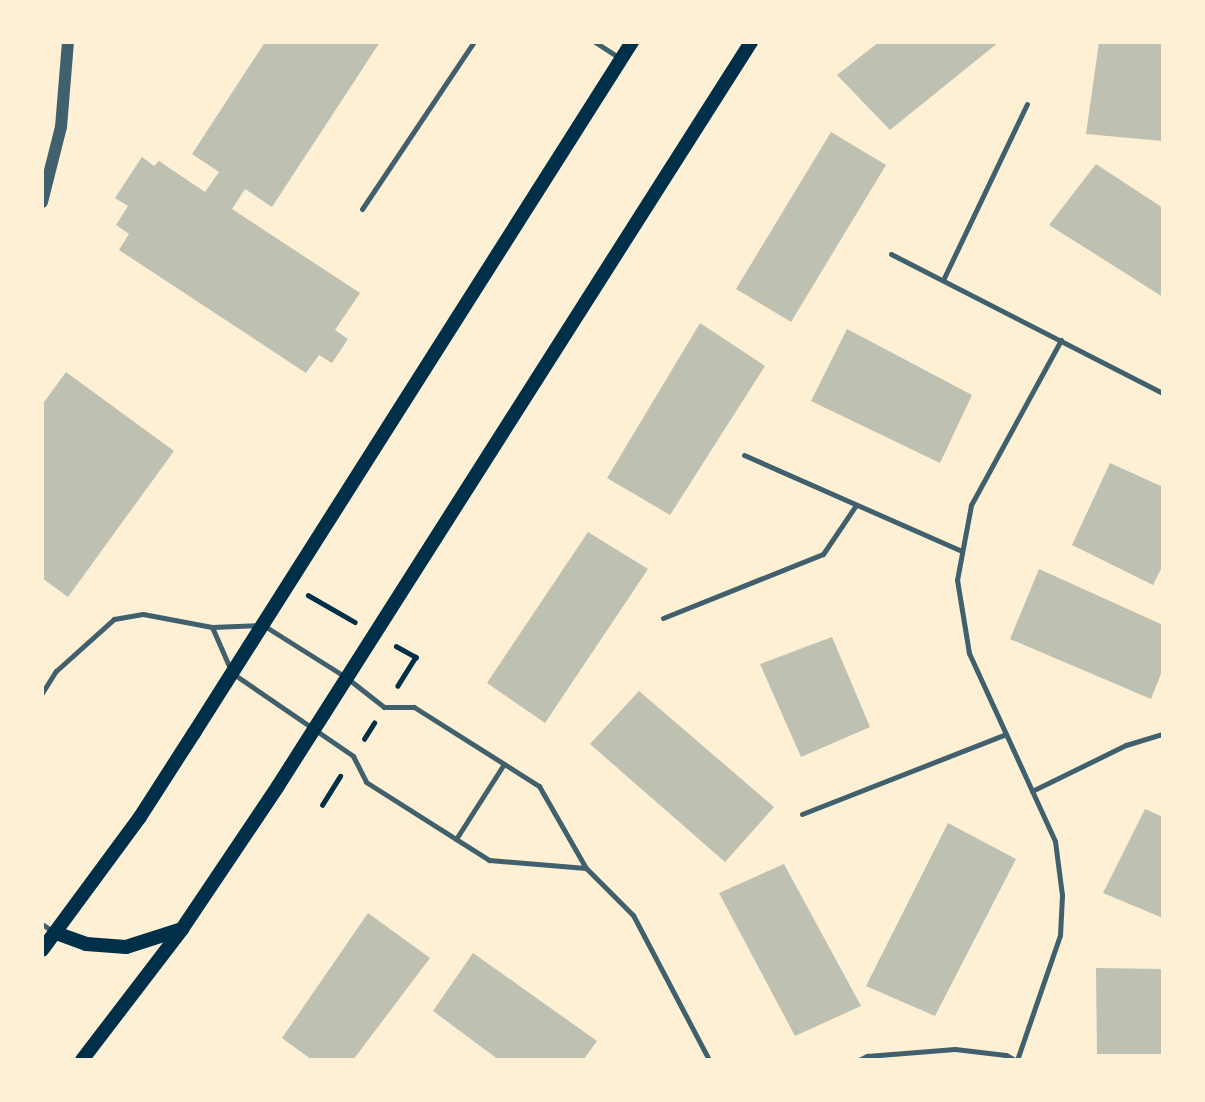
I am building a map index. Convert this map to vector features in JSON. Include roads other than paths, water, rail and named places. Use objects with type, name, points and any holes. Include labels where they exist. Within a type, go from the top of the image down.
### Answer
[{"type":"main road","points":[[42,950],[140,817],[632,42]]},
{"type":"main road","points":[[82,1060],[182,929],[314,730],[751,42]]},
{"type":"main road","points":[[56,933],[86,944],[126,947],[182,929]]},
{"type":"street","points":[[42,202],[61,127],[68,42]]},
{"type":"lane","points":[[362,209],[474,42]]},
{"type":"lane","points":[[595,42],[621,59]]},
{"type":"lane","points":[[943,280],[1027,104]]},
{"type":"lane","points":[[891,254],[1163,393]]},
{"type":"lane","points":[[859,1060],[867,1056],[955,1049],[1006,1055],[1016,1060],[1060,935],[1062,895],[1055,841],[969,653],[957,580],[971,505],[1061,340]]},
{"type":"lane","points":[[744,455],[962,551]]},
{"type":"lane","points":[[663,618],[823,554],[856,505]]},
{"type":"lane","points":[[42,693],[56,671],[114,619],[143,614],[212,627],[262,625],[347,678],[384,707],[414,707],[539,786],[586,868],[634,915],[709,1060]]},
{"type":"lane","points":[[212,627],[232,673],[353,756],[366,782],[489,860],[586,868]]},
{"type":"lane","points":[[802,814],[1006,734]]},
{"type":"lane","points":[[1032,790],[1126,745],[1163,734]]},
{"type":"lane","points":[[457,839],[504,764]]},
{"type":"lane","points":[[42,924],[56,933]]}]
